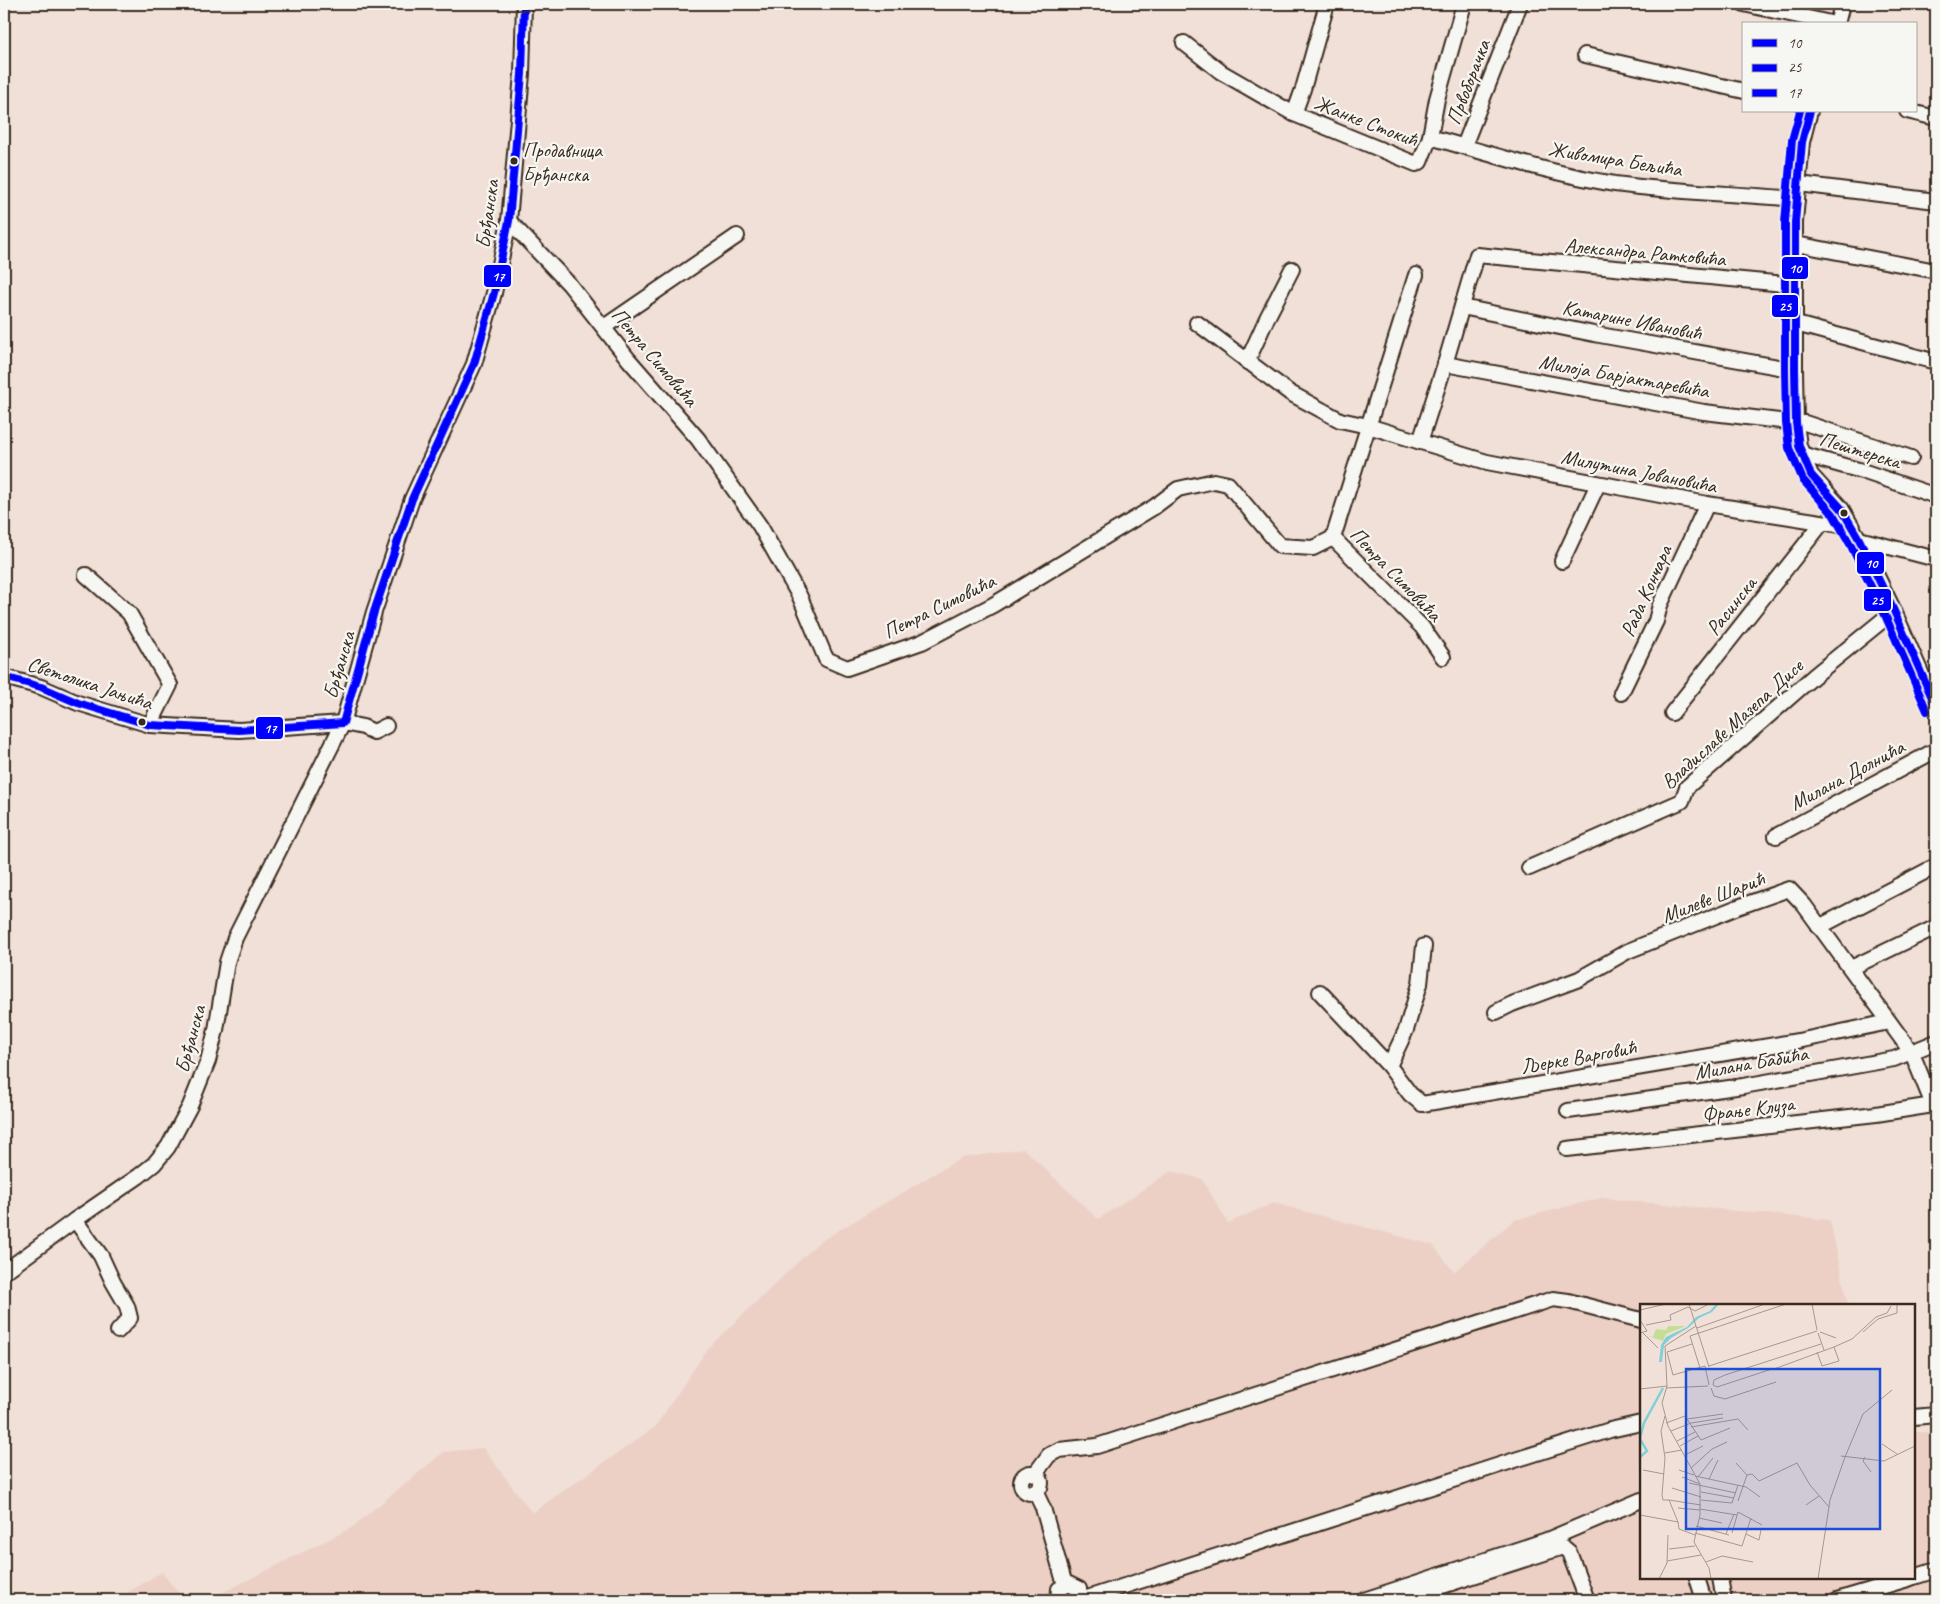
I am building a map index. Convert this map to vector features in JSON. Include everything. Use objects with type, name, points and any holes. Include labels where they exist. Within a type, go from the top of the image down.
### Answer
[{"type":"street","name":"Брђанска","points":[[4,1272],[154,1164],[177,1133],[190,1106],[212,1047],[228,962],[235,938],[343,723],[374,612],[412,500],[474,364],[494,293],[509,221],[522,74],[524,4]]},
{"type":"street","points":[[1294,114],[1327,4]]},
{"type":"street","name":"Жанке Стокић","points":[[1184,43],[1221,72],[1294,114],[1416,164],[1420,162],[1430,137],[1437,99],[1464,4]]},
{"type":"street","name":"Првоборачка","points":[[1464,146],[1520,4]]},
{"type":"street","points":[[1744,4],[1827,22]]},
{"type":"street","points":[[1837,22],[1842,4]]},
{"type":"street","points":[[1585,55],[1742,91]]},
{"type":"street","points":[[1810,112],[1802,142],[1795,222],[1796,423],[1801,454],[1811,474],[1841,508],[1856,533],[1894,611],[1936,707]]},
{"type":"street","points":[[1911,112],[1936,118]]},
{"type":"street","name":"Живомира Бељића","points":[[1430,137],[1576,176],[1614,184],[1668,190],[1797,199]]},
{"type":"street","points":[[1799,184],[1936,201]]},
{"type":"street","name":"Петра Симовића","points":[[509,221],[569,284],[629,360],[698,439],[760,526],[800,597],[826,659],[847,668],[922,642],[993,606],[1086,547],[1154,507],[1178,489],[1214,481],[1228,484],[1280,546],[1313,548],[1333,538],[1422,627],[1443,657]]},
{"type":"street","points":[[604,327],[737,236]]},
{"type":"street","points":[[1796,244],[1936,272]]},
{"type":"street","name":"Александра Ратковића","points":[[1462,307],[1477,255],[1795,285]]},
{"type":"street","points":[[1247,362],[1292,269]]},
{"type":"street","points":[[1333,538],[1416,275]]},
{"type":"street","points":[[1420,442],[1462,307]]},
{"type":"street","name":"Катарине Ивановић","points":[[1462,307],[1594,334],[1795,370]]},
{"type":"street","name":"Милутина Јовановића","points":[[1197,323],[1290,393],[1340,420],[1368,426],[1487,462],[1707,504],[1822,523],[1936,559]]},
{"type":"street","points":[[1796,324],[1936,362]]},
{"type":"street","name":"Милоја Барјактаревића","points":[[1445,364],[1704,412],[1805,423],[1911,458]]},
{"type":"street","name":"Пештерска","points":[[1801,454],[1862,471],[1936,496]]},
{"type":"street","points":[[1562,561],[1598,484]]},
{"type":"street","name":"Рада Кончара","points":[[1621,693],[1656,621],[1660,604],[1707,504]]},
{"type":"street","name":"Расинска","points":[[1672,713],[1822,523]]},
{"type":"street","points":[[86,575],[128,613],[170,685],[150,725]]},
{"type":"street","name":"Владиславе Мазепа Дисе","points":[[1529,868],[1682,801],[1687,787],[1814,676],[1894,611]]},
{"type":"street","name":"Светолика Јањића","points":[[4,677],[41,687],[78,702],[150,725],[239,730],[343,723],[363,727],[374,732],[386,726]]},
{"type":"street","name":"Милана Долнића","points":[[1776,836],[1936,750]]},
{"type":"street","points":[[1819,927],[1936,866]]},
{"type":"street","name":"Милеве Шарић","points":[[1496,1012],[1512,1004],[1579,979],[1628,952],[1738,907],[1789,890],[1804,905],[1912,1053],[1933,1105]]},
{"type":"street","points":[[1851,968],[1936,927]]},
{"type":"street","points":[[1389,1066],[1406,1030],[1420,984],[1424,946]]},
{"type":"street","name":"Љерке Варговић","points":[[1320,992],[1389,1066],[1410,1094],[1422,1104],[1798,1041],[1889,1022]]},
{"type":"street","name":"Милана Бабића","points":[[1568,1111],[1743,1086],[1894,1059],[1936,1042]]},
{"type":"street","name":"Фрање Клуза","points":[[1567,1149],[1876,1114],[1933,1105]]},
{"type":"street","points":[[75,1220],[101,1256],[127,1306],[130,1318],[118,1332]]},
{"type":"street","points":[[1065,1585],[1043,1508],[1036,1492],[1040,1488],[1041,1482],[1035,1474],[1049,1455],[1059,1450],[1097,1446],[1553,1300],[1640,1320]]},
{"type":"street","points":[[1915,1416],[1936,1415]]},
{"type":"street","points":[[1065,1585],[1076,1586],[1080,1593],[1080,1600],[1268,1538],[1610,1430],[1640,1423]]},
{"type":"street","points":[[1364,1600],[1547,1540],[1640,1500]]},
{"type":"street","points":[[1399,1600],[1563,1547],[1569,1552],[1587,1600]]},
{"type":"street","points":[[1915,1576],[1936,1570]]},
{"type":"street","points":[[1697,1579],[1704,1600]]},
{"type":"street","points":[[1720,1579],[1724,1600]]},
{"type":"street","points":[[1837,1600],[1906,1579]]},
{"type":"street","points":[[1058,1600],[1057,1593],[1065,1585]]},
{"type":"shaded area","points":[[1024,1149],[1098,1219],[1171,1171],[1202,1179],[1228,1223],[1273,1203],[1433,1245],[1454,1272],[1514,1220],[1601,1198],[1830,1220],[1848,1304],[1640,1304],[1640,1579],[1915,1579],[1915,1432],[1936,1432],[1936,1600],[208,1600],[351,1528],[444,1452],[483,1448],[532,1513],[655,1427],[708,1348],[819,1242],[961,1158]]},
{"type":"shaded area","points":[[162,1572],[184,1600],[115,1600]]},
{"type":"transit line","name":"17","points":[[4,677],[41,687],[78,703],[150,725],[239,730],[343,723],[374,612],[412,499],[474,364],[494,293],[509,221],[522,74],[524,4]]},
{"type":"transit line","name":"25","points":[[1800,112],[1792,140],[1785,222],[1785,370],[1786,423],[1789,448],[1803,480],[1833,514],[1850,544],[1885,615],[1927,711]]},
{"type":"transit line","name":"10","points":[[1810,112],[1802,142],[1795,222],[1795,370],[1796,423],[1799,446],[1811,475],[1841,508],[1859,539],[1894,611],[1936,707]]},
{"type":"place","name":"Продавница Брђанска","points":[[514,161]]}]
